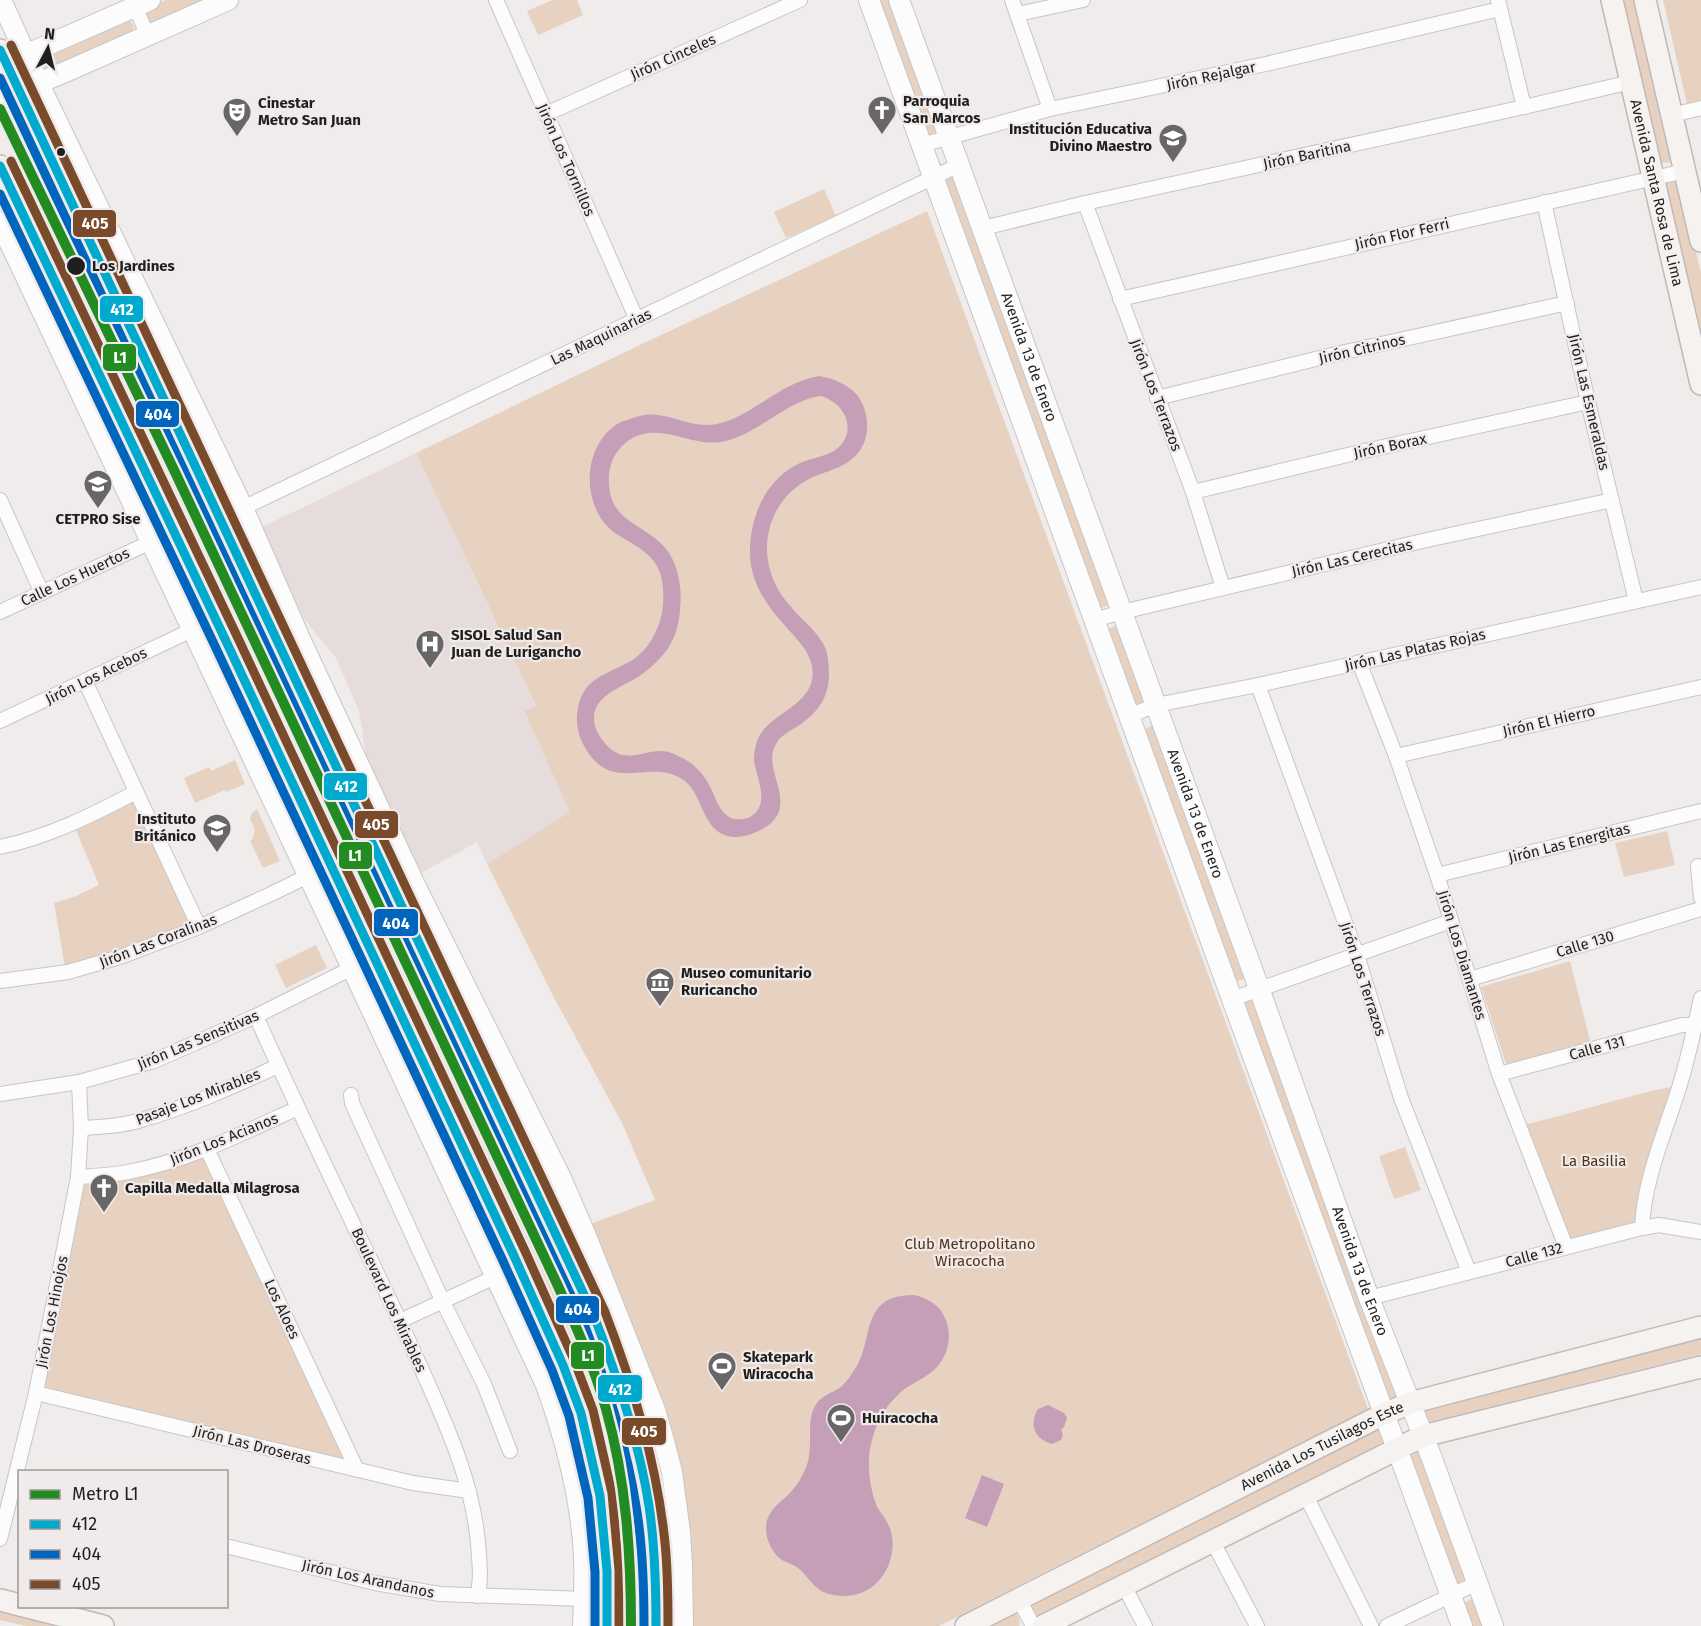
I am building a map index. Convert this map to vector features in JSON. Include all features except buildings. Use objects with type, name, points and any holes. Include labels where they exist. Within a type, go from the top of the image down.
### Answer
[{"type":"main road","points":[[1,0],[8,58],[29,88],[243,508],[301,641],[415,885],[561,1178],[608,1289],[655,1410],[672,1472],[682,1564],[683,1626]]},
{"type":"main road","points":[[0,99],[228,0]]},
{"type":"main road","name":"Avenida 13 de Enero","points":[[869,0],[1462,1626]]},
{"type":"main road","name":"Avenida 13 de Enero","points":[[899,0],[1260,990],[1369,1298],[1493,1626]]},
{"type":"main road","name":"Avenida Santa Rosa de Lima","points":[[1612,0],[1701,384]]},
{"type":"main road","points":[[1645,0],[1701,241]]},
{"type":"main road","points":[[8,58],[139,2]]},
{"type":"main road","points":[[29,88],[598,1325],[622,1389],[642,1465],[649,1503],[655,1562],[656,1626]]},
{"type":"main road","points":[[0,165],[230,650],[563,1365],[581,1413],[600,1496],[607,1570],[607,1626]]},
{"type":"main road","points":[[0,222],[546,1385],[568,1456],[580,1514],[584,1557],[583,1626]]},
{"type":"main road","name":"Avenida Los Tusilagos Este","points":[[966,1626],[1384,1414],[1410,1404],[1701,1327]]},
{"type":"main road","points":[[1042,1626],[1422,1436],[1701,1367]]},
{"type":"main road","points":[[0,1600],[18,1604]]},
{"type":"main road","points":[[32,1608],[103,1626]]},
{"type":"street","name":"Jirón Los Tornillos","points":[[496,0],[636,320]]},
{"type":"street","name":"Jirón Cinceles","points":[[546,114],[800,0]]},
{"type":"street","points":[[1012,0],[1050,109]]},
{"type":"street","points":[[1018,14],[1083,0]]},
{"type":"street","points":[[139,2],[148,36]]},
{"type":"street","points":[[1499,5],[1524,107]]},
{"type":"street","name":"Jirón Rejalgar","points":[[922,145],[1050,109],[1266,64],[1499,5]]},
{"type":"street","name":"Jirón Baritina","points":[[983,228],[1084,202],[1631,82]]},
{"type":"street","points":[[1672,115],[1701,108]]},
{"type":"street","name":"Las Maquinarias","points":[[243,508],[959,165]]},
{"type":"street","name":"Jirón Flor Ferri","points":[[1120,299],[1685,171]]},
{"type":"street","name":"Jirón Los Terrazos","points":[[1084,202],[1193,492],[1223,588]]},
{"type":"street","name":"Jirón Las Esmeraldas","points":[[1545,202],[1588,402],[1636,601]]},
{"type":"street","name":"Jirón Citrinos","points":[[1157,398],[1336,354],[1567,303]]},
{"type":"street","name":"Jirón Borax","points":[[1193,492],[1360,452],[1588,402]]},
{"type":"street","points":[[0,500],[42,593]]},
{"type":"street","name":"Jirón Las Cerecitas","points":[[1094,620],[1427,540],[1612,500]]},
{"type":"street","name":"Calle Los Huertos","points":[[0,612],[151,542]]},
{"type":"street","name":"Jirón Las Platas Rojas","points":[[1129,716],[1156,705],[1258,686],[1701,587]]},
{"type":"street","name":"Jirón Los Acebos","points":[[0,721],[192,630]]},
{"type":"street","name":"Jirón Los Diamantes","points":[[1359,662],[1396,756],[1437,875],[1499,1074],[1566,1247]]},
{"type":"street","points":[[86,681],[199,927]]},
{"type":"street","name":"Jirón Los Terrazos","points":[[1258,686],[1357,955],[1401,1098],[1469,1272]]},
{"type":"street","name":"Jirón El Hierro","points":[[1396,756],[1701,687]]},
{"type":"street","points":[[0,846],[24,842],[79,821],[136,792]]},
{"type":"street","name":"Jirón Las Energitas","points":[[1437,875],[1701,811]]},
{"type":"street","points":[[1698,866],[1701,898]]},
{"type":"street","name":"Jirón Las Coralinas","points":[[0,981],[68,972],[120,957],[199,927],[308,876]]},
{"type":"street","name":"Calle 130","points":[[1470,979],[1701,909]]},
{"type":"street","points":[[1232,999],[1451,921]]},
{"type":"street","name":"Jirón Las Sensitivas","points":[[0,1094],[79,1082],[154,1061],[256,1016],[352,968]]},
{"type":"street","points":[[1642,1228],[1648,1183],[1687,1062],[1701,998]]},
{"type":"street","name":"Boulevard Los Mirables","points":[[256,1016],[449,1429],[461,1461],[476,1522],[480,1584],[477,1596]]},
{"type":"street","name":"Calle 131","points":[[1499,1074],[1667,1029],[1695,1025]]},
{"type":"street","name":"Pasaje Los Mirables","points":[[81,1128],[140,1121],[171,1111],[278,1066]]},
{"type":"street","name":"Jirón Los Hinojos","points":[[20,1470],[78,1177],[81,1128],[79,1082]]},
{"type":"street","points":[[351,1095],[352,1103],[442,1300],[484,1384],[510,1451]]},
{"type":"street","name":"Jirón Los Acianos","points":[[78,1177],[129,1172],[161,1164],[207,1149],[298,1108]]},
{"type":"street","name":"Los Aloes","points":[[207,1149],[357,1470]]},
{"type":"street","name":"Calle 132","points":[[1369,1298],[1642,1228],[1659,1225],[1701,1232]]},
{"type":"street","points":[[400,1321],[495,1277]]},
{"type":"street","name":"Jirón Las Droseras","points":[[36,1393],[413,1483],[469,1491]]},
{"type":"street","name":"Jirón Los Hinojos","points":[[0,1539],[16,1492]]},
{"type":"street","points":[[1305,1494],[1371,1626]]},
{"type":"street","points":[[1212,1540],[1257,1626]]},
{"type":"street","name":"Jirón Los Arandanos","points":[[228,1546],[375,1583],[440,1594],[584,1599]]},
{"type":"street","points":[[1387,1626],[1477,1583]]},
{"type":"street","points":[[1124,1586],[1145,1626]]},
{"type":"street","points":[[1019,1599],[1033,1626]]},
{"type":"shaded area","points":[[819,376],[834,380],[849,388],[857,395],[864,409],[867,433],[862,448],[852,459],[842,466],[813,477],[793,490],[773,517],[767,551],[771,574],[787,602],[823,644],[828,659],[829,680],[820,706],[807,720],[778,741],[772,754],[780,798],[780,809],[775,819],[764,828],[737,837],[725,835],[716,830],[705,814],[696,794],[682,779],[657,772],[619,773],[607,770],[596,762],[581,740],[577,713],[581,697],[592,682],[634,659],[646,648],[658,627],[663,599],[661,577],[655,563],[644,551],[605,524],[597,512],[592,499],[590,470],[599,443],[621,422],[640,416],[659,415],[697,424],[717,424],[743,414],[805,379]],"holes":[[[820,396],[835,403],[845,415],[848,430],[846,438],[833,451],[792,467],[780,476],[763,499],[757,512],[750,555],[757,586],[773,612],[805,650],[812,666],[812,679],[801,699],[771,722],[757,741],[754,760],[761,789],[761,803],[758,810],[751,816],[734,819],[724,813],[706,779],[689,762],[664,751],[628,756],[617,753],[604,742],[596,729],[594,718],[600,701],[646,671],[669,647],[677,629],[681,603],[679,581],[673,560],[661,543],[632,523],[616,508],[611,497],[610,470],[619,449],[638,435],[662,433],[701,442],[720,442],[746,433],[807,399]]]},
{"type":"shaded area","name":"SISOL Salud San Juan de Lurigancho","points":[[416,453],[536,707],[524,712],[571,813],[487,864],[477,842],[421,873],[366,755],[359,711],[336,658],[305,620],[260,528]]},
{"type":"shaded area","name":"Huiracocha","points":[[914,1295],[928,1300],[940,1309],[948,1326],[949,1341],[944,1356],[935,1369],[903,1390],[884,1411],[872,1440],[869,1456],[870,1482],[877,1507],[891,1530],[893,1548],[891,1557],[879,1581],[867,1590],[852,1595],[829,1594],[816,1586],[798,1568],[782,1560],[776,1554],[767,1538],[768,1517],[802,1477],[809,1457],[810,1424],[814,1408],[823,1397],[842,1386],[852,1374],[860,1360],[876,1311],[884,1303],[896,1297]]},
{"type":"shaded area","points":[[1048,1405],[1064,1413],[1067,1418],[1061,1430],[1063,1435],[1061,1440],[1052,1444],[1037,1435],[1034,1425],[1038,1409]]},
{"type":"shaded area","points":[[982,1475],[1004,1484],[987,1527],[965,1518]]},
{"type":"green space","points":[[166,0],[205,0],[154,23],[150,22],[146,13],[148,8]]},
{"type":"green space","points":[[552,0],[577,0],[583,15],[538,35],[527,11]]},
{"type":"green space","points":[[874,0],[895,0],[939,132],[927,137]]},
{"type":"green space","points":[[1620,0],[1638,0],[1674,158],[1672,162],[1657,161]]},
{"type":"green space","points":[[1663,0],[1701,0],[1701,101],[1687,104]]},
{"type":"green space","points":[[125,20],[130,21],[134,26],[132,32],[46,71],[40,56]]},
{"type":"green space","points":[[952,173],[1114,604],[1101,608],[1095,606],[942,177]]},
{"type":"green space","points":[[1674,180],[1680,184],[1701,273],[1701,348],[1662,183]]},
{"type":"green space","points":[[824,189],[836,216],[786,238],[774,212]]},
{"type":"green space","name":"Club Metropolitano Wiracocha","points":[[927,211],[1368,1409],[939,1626],[692,1626],[689,1548],[590,1224],[655,1200],[622,1123],[551,992],[487,864],[570,812],[524,711],[536,706],[416,453],[644,343]]},
{"type":"green space","points":[[149,330],[573,1225],[563,1231],[142,334]]},
{"type":"green space","points":[[193,471],[591,1326],[627,1436],[640,1500],[648,1626],[613,1626],[592,1430],[161,486]]},
{"type":"green space","points":[[1120,625],[1149,701],[1131,708],[1103,630]]},
{"type":"green space","points":[[1151,726],[1158,726],[1246,979],[1237,981],[1232,979],[1143,730]]},
{"type":"green space","points":[[235,760],[245,784],[195,803],[184,778],[209,767],[211,771]]},
{"type":"green space","points":[[133,801],[192,926],[124,950],[65,967],[54,903],[99,885],[75,828]]},
{"type":"green space","points":[[257,809],[280,861],[263,868],[250,841],[255,830],[250,819],[252,813]]},
{"type":"green space","points":[[1667,831],[1675,865],[1624,877],[1615,843]]},
{"type":"green space","points":[[316,945],[327,968],[286,988],[275,965]]},
{"type":"green space","points":[[1570,961],[1591,1044],[1507,1067],[1481,987]]},
{"type":"green space","points":[[1258,997],[1400,1398],[1390,1402],[1240,1000]]},
{"type":"green space","name":"La Basilia","points":[[1675,1086],[1637,1224],[1570,1241],[1525,1125]]},
{"type":"green space","points":[[1405,1147],[1421,1190],[1394,1199],[1379,1156]]},
{"type":"green space","points":[[205,1155],[349,1463],[43,1387],[82,1181]]},
{"type":"green space","points":[[575,1232],[652,1413],[671,1488],[678,1626],[667,1626],[665,1556],[651,1461],[636,1409],[566,1238]]},
{"type":"green space","points":[[1701,1333],[1701,1354],[1430,1422],[1427,1422],[1421,1406]]},
{"type":"green space","points":[[1380,1425],[1387,1442],[1382,1446],[1041,1615],[1036,1615],[1030,1603]]},
{"type":"green space","points":[[1421,1453],[1467,1579],[1457,1584],[1408,1458]]},
{"type":"green space","points":[[1473,1598],[1487,1626],[1468,1626],[1461,1605]]},
{"type":"green space","points":[[0,1606],[81,1626],[26,1626],[0,1620]]},
{"type":"green space","points":[[1016,1611],[1020,1621],[1019,1626],[978,1626]]},
{"type":"metro line","name":"L1","points":[[0,109],[174,470],[578,1331],[606,1409],[623,1490],[630,1571],[631,1626]]},
{"type":"transit line","name":"405","points":[[11,45],[605,1312],[635,1397],[656,1484],[666,1553],[668,1626]]},
{"type":"transit line","name":"412","points":[[0,50],[594,1316],[627,1410],[645,1482],[654,1551],[656,1626]]},
{"type":"transit line","name":"404","points":[[0,78],[583,1321],[600,1366],[632,1482],[642,1551],[644,1626]]},
{"type":"transit line","name":"405","points":[[11,161],[236,634],[574,1360],[593,1410],[612,1493],[619,1570],[619,1626]]},
{"type":"transit line","name":"412","points":[[0,166],[225,639],[563,1365],[581,1413],[600,1496],[607,1571],[607,1626]]},
{"type":"transit line","name":"404","points":[[0,194],[214,644],[552,1370],[569,1416],[588,1498],[595,1572],[595,1626]]},
{"type":"place","name":"Parroquia San Marcos","points":[[882,136]]},
{"type":"place","name":"Cinestar Metro San Juan","points":[[237,138]]},
{"type":"place","name":"Institución Educativa Divino Maestro","points":[[1173,164]]},
{"type":"place","name":"Los Jardines","points":[[76,266]]},
{"type":"place","name":"CETPRO Sise","points":[[98,510]]},
{"type":"place","name":"SISOL Salud San Juan de Lurigancho","points":[[430,670]]},
{"type":"place","name":"Instituto Británico","points":[[217,854]]},
{"type":"place","name":"Museo comunitario Ruricancho","points":[[660,1008]]},
{"type":"place","name":"Capilla Medalla Milagrosa","points":[[104,1214]]},
{"type":"place","name":"Skatepark Wiracocha","points":[[722,1392]]},
{"type":"place","name":"Huiracocha","points":[[841,1444]]}]
